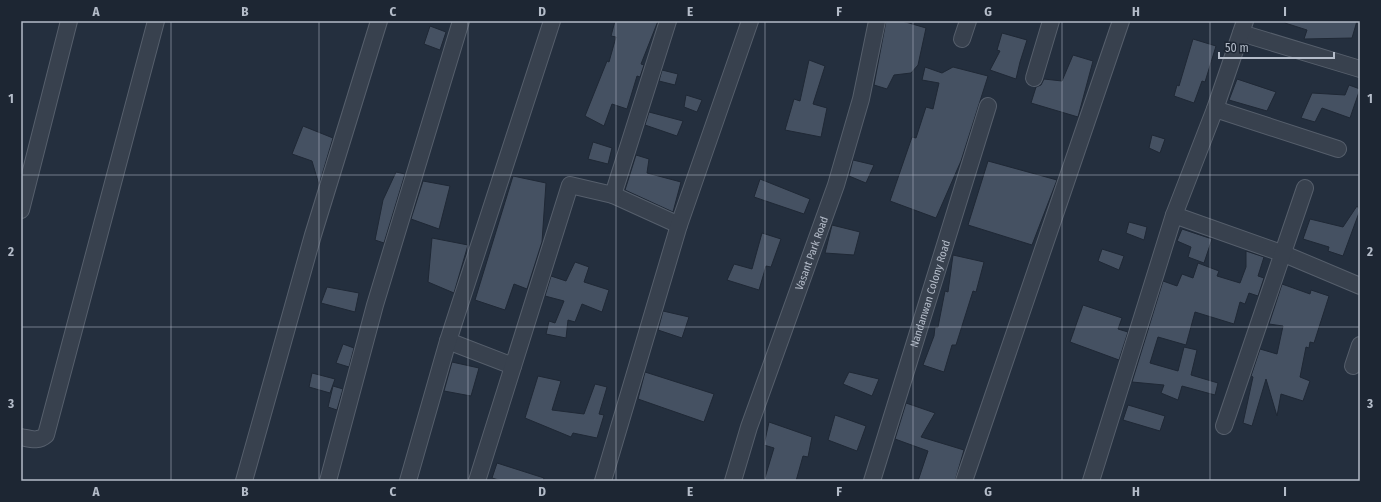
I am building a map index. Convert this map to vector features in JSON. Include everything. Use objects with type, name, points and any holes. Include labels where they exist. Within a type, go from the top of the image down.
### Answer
[{"type":"street","points":[[21,210],[69,21]]},
{"type":"street","points":[[21,437],[41,440],[46,435],[156,21]]},
{"type":"street","points":[[244,481],[313,235],[379,21]]},
{"type":"street","points":[[328,481],[375,305],[461,21]]},
{"type":"street","points":[[408,481],[448,341],[552,21]]},
{"type":"street","points":[[613,195],[668,21]]},
{"type":"street","points":[[603,481],[679,225],[750,21]]},
{"type":"street","name":"Vasant Park Road","points":[[733,481],[749,427],[836,184],[861,99],[877,21]]},
{"type":"street","points":[[962,39],[968,21]]},
{"type":"street","points":[[1034,78],[1051,21]]},
{"type":"street","points":[[964,481],[1121,21]]},
{"type":"street","points":[[1091,481],[1174,215],[1215,109],[1243,27],[1360,69]]},
{"type":"street","name":"Nandanwan Colony Road","points":[[872,481],[988,106]]},
{"type":"street","points":[[1215,109],[1338,149]]},
{"type":"street","points":[[477,481],[570,185],[613,195],[679,225]]},
{"type":"street","points":[[1224,426],[1284,254],[1305,188]]},
{"type":"street","points":[[1174,215],[1284,254],[1360,286]]},
{"type":"street","points":[[448,341],[513,366]]},
{"type":"street","points":[[1353,366],[1360,345]]},
{"type":"building","points":[[615,21],[658,21],[641,64],[644,65],[640,77],[637,76],[627,109],[612,104],[604,126],[585,116],[607,61],[609,62],[616,37],[611,36]]},
{"type":"building","points":[[886,21],[902,21],[926,28],[918,65],[911,73],[894,75],[887,89],[874,85]]},
{"type":"building","points":[[1285,21],[1357,21],[1352,38],[1304,39],[1307,30],[1285,23]]},
{"type":"building","points":[[430,26],[446,32],[440,50],[424,44]]},
{"type":"building","points":[[1002,33],[1027,40],[1016,79],[990,70],[1000,51],[997,50]]},
{"type":"building","points":[[1193,39],[1216,46],[1205,82],[1202,81],[1194,103],[1174,96],[1177,85],[1179,86]]},
{"type":"building","points":[[1073,55],[1093,61],[1078,117],[1031,103],[1036,87],[1041,85],[1044,79],[1062,81]]},
{"type":"building","points":[[809,60],[825,66],[813,104],[827,108],[821,137],[785,130],[794,99],[800,101]]},
{"type":"building","points":[[925,67],[942,73],[953,67],[988,76],[961,161],[936,218],[890,201],[912,137],[916,138],[926,107],[933,109],[939,83],[922,80]]},
{"type":"building","points":[[662,70],[678,74],[675,85],[659,81]]},
{"type":"building","points":[[1237,79],[1276,92],[1267,111],[1229,100]]},
{"type":"building","points":[[1349,85],[1360,89],[1350,118],[1322,108],[1315,122],[1301,118],[1312,93],[1345,95]]},
{"type":"building","points":[[686,95],[702,100],[697,112],[684,107]]},
{"type":"building","points":[[649,112],[683,121],[677,136],[645,125]]},
{"type":"building","points":[[303,126],[333,138],[319,185],[312,161],[292,154]]},
{"type":"building","points":[[1152,135],[1165,139],[1160,153],[1149,148]]},
{"type":"building","points":[[593,142],[612,148],[608,164],[588,159]]},
{"type":"building","points":[[636,155],[649,159],[647,173],[681,182],[673,212],[625,190]]},
{"type":"building","points":[[853,160],[874,165],[866,183],[849,176]]},
{"type":"building","points":[[988,161],[1057,180],[1032,245],[968,225]]},
{"type":"building","points":[[396,172],[405,174],[384,243],[375,240],[383,200]]},
{"type":"building","points":[[513,176],[546,183],[542,242],[527,289],[514,284],[505,310],[475,300]]},
{"type":"building","points":[[760,179],[810,199],[804,214],[754,197]]},
{"type":"building","points":[[423,181],[450,186],[439,229],[411,219]]},
{"type":"building","points":[[1357,206],[1360,210],[1343,256],[1328,251],[1329,247],[1303,239],[1310,219],[1343,227]]},
{"type":"building","points":[[1129,222],[1147,227],[1144,240],[1126,233]]},
{"type":"building","points":[[832,225],[860,232],[854,255],[825,253]]},
{"type":"building","points":[[1182,229],[1212,239],[1204,263],[1188,257],[1191,247],[1177,241]]},
{"type":"building","points":[[762,233],[781,239],[771,267],[766,266],[759,290],[727,280],[734,264],[752,269]]},
{"type":"building","points":[[432,238],[468,245],[454,293],[428,282]]},
{"type":"building","points":[[1102,249],[1124,256],[1119,270],[1098,261]]},
{"type":"building","points":[[1246,251],[1264,257],[1258,276],[1264,278],[1258,296],[1249,293],[1245,304],[1240,302],[1234,324],[1195,312],[1186,345],[1158,337],[1150,363],[1178,371],[1184,347],[1197,350],[1191,375],[1218,383],[1215,395],[1182,386],[1178,400],[1161,393],[1164,385],[1132,382],[1163,281],[1177,286],[1182,274],[1193,278],[1198,263],[1219,271],[1217,276],[1240,283],[1246,267]]},
{"type":"building","points":[[953,255],[984,262],[976,292],[973,291],[956,345],[952,345],[944,372],[923,365],[934,336],[935,327],[938,327],[945,291],[948,292]]},
{"type":"building","points":[[575,262],[589,267],[584,282],[609,290],[602,312],[582,304],[575,322],[568,320],[566,338],[546,334],[549,321],[555,323],[564,301],[545,296],[551,276],[566,281]]},
{"type":"building","points":[[1282,284],[1310,294],[1311,290],[1329,296],[1314,343],[1310,342],[1309,348],[1306,347],[1300,377],[1310,381],[1303,401],[1281,394],[1277,416],[1266,379],[1252,426],[1243,423],[1253,377],[1251,376],[1260,349],[1277,354],[1283,326],[1269,324]]},
{"type":"building","points":[[327,287],[359,293],[355,312],[321,303]]},
{"type":"building","points":[[1083,305],[1122,318],[1118,329],[1128,332],[1119,360],[1070,342]]},
{"type":"building","points":[[663,311],[689,317],[682,338],[658,330]]},
{"type":"building","points":[[343,344],[354,348],[349,367],[336,363]]},
{"type":"building","points":[[452,362],[479,368],[471,396],[444,391]]},
{"type":"building","points":[[645,372],[714,394],[704,422],[638,399]]},
{"type":"building","points":[[849,372],[879,379],[872,396],[843,384]]},
{"type":"building","points":[[312,373],[335,379],[330,393],[309,387]]},
{"type":"building","points":[[538,376],[561,381],[552,410],[584,414],[595,384],[607,387],[599,414],[604,415],[597,438],[573,433],[571,437],[525,418]]},
{"type":"building","points":[[333,386],[343,389],[337,410],[328,407]]},
{"type":"building","points":[[906,403],[935,413],[921,437],[964,450],[955,481],[918,481],[928,451],[895,439]]},
{"type":"building","points":[[1128,405],[1165,416],[1160,431],[1123,420]]},
{"type":"building","points":[[835,415],[866,426],[857,451],[828,440]]},
{"type":"building","points":[[769,422],[812,437],[808,457],[803,456],[796,481],[764,481],[774,448],[764,445]]},
{"type":"building","points":[[497,463],[544,478],[543,481],[502,481],[492,478]]}]
